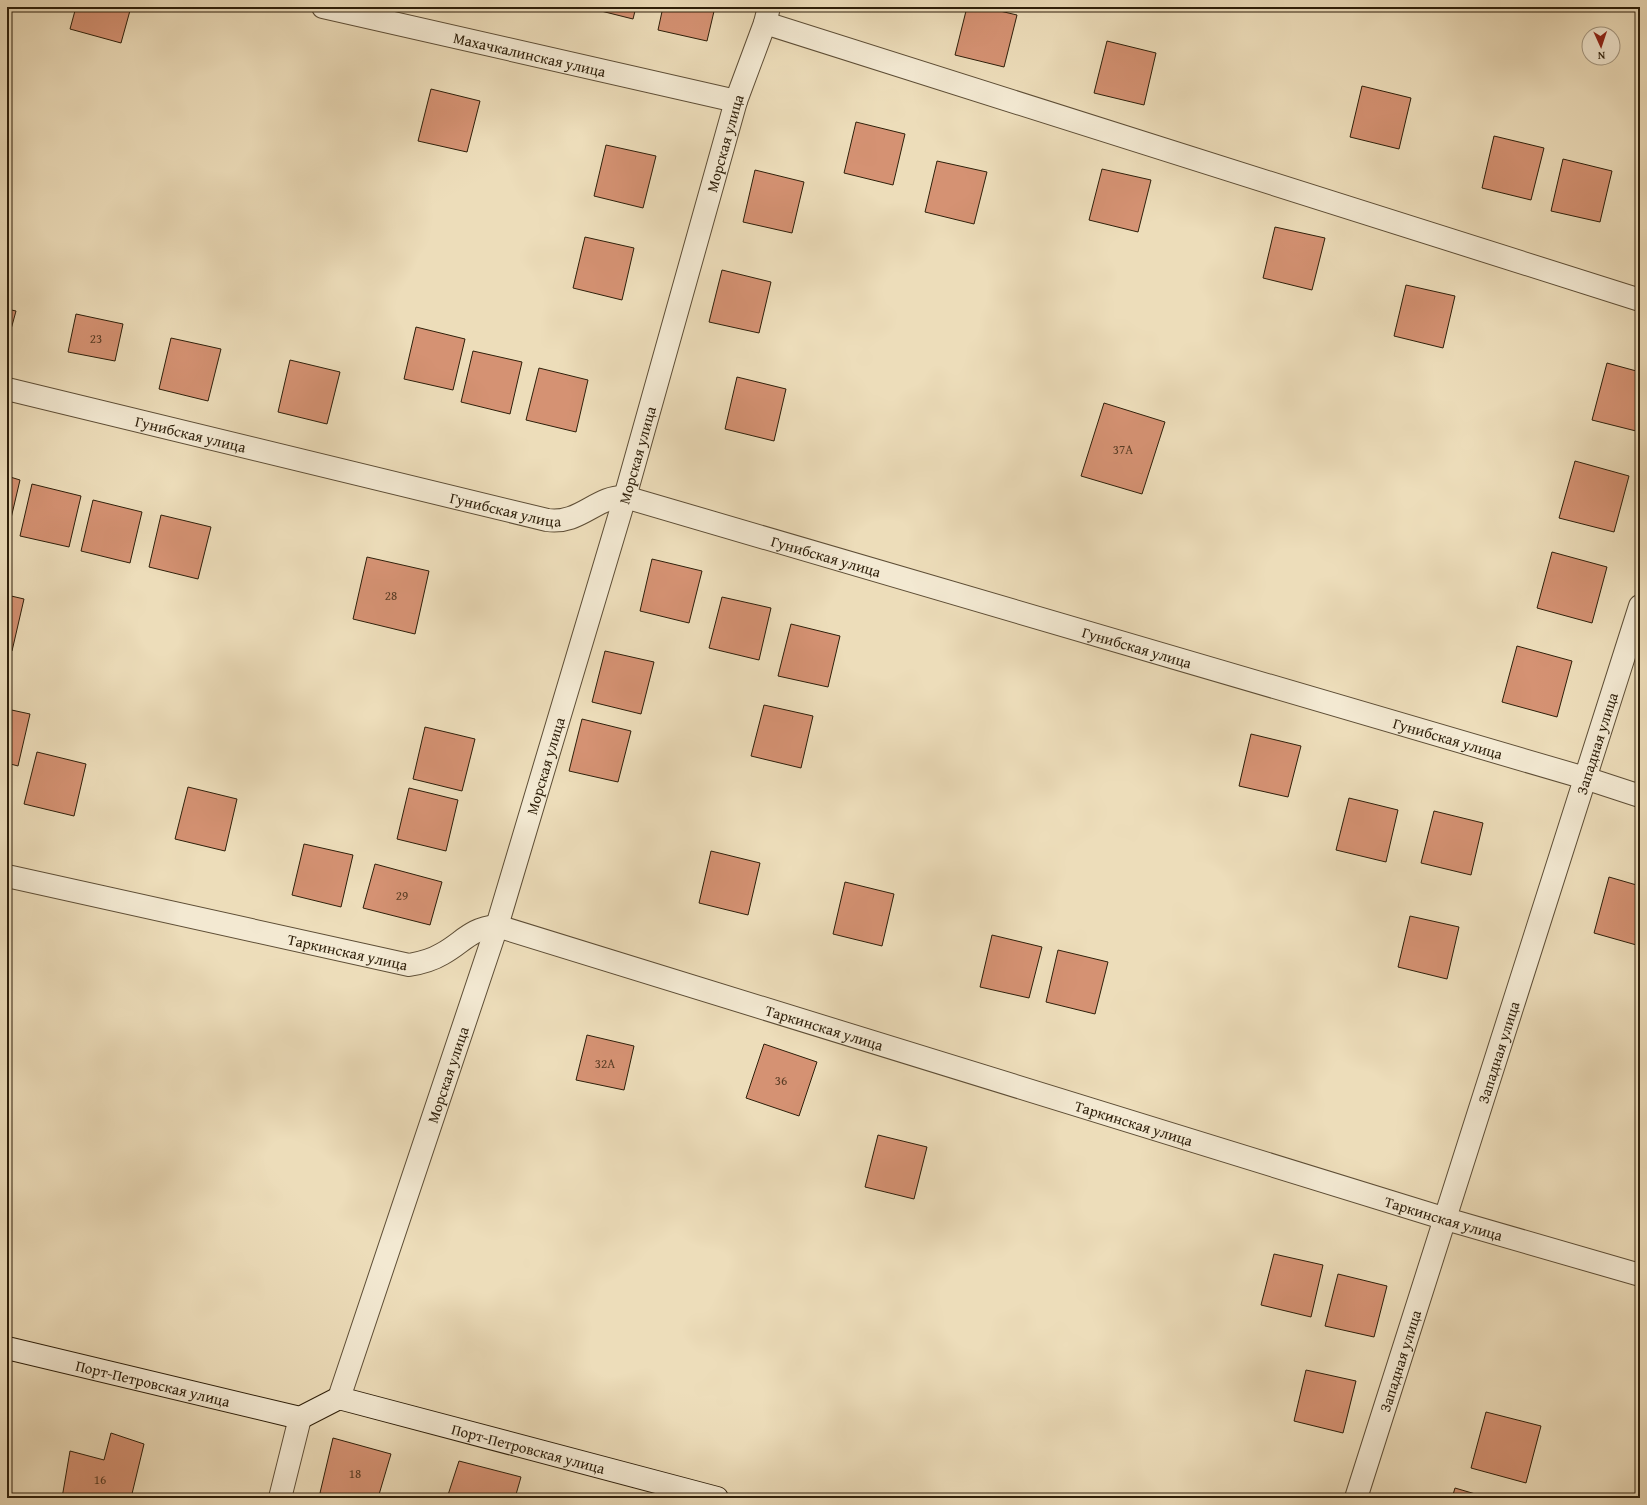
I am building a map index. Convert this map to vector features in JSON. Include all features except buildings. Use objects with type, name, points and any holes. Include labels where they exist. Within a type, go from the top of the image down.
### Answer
[{"type":"street","name":"Махачкалинская улица","points":[[323,7],[736,101]]},
{"type":"street","name":"Морская улица","points":[[339,1398],[497,926],[625,497],[736,101],[767,15]]},
{"type":"street","points":[[767,15],[1640,300]]},
{"type":"street","name":"Гунибская улица","points":[[7,389],[547,520],[567,520],[609,499],[617,496],[625,497],[1585,778],[1640,796]]},
{"type":"street","name":"Западная улица","points":[[1356,1498],[1640,606]]},
{"type":"street","name":"Таркинская улица","points":[[7,876],[409,965],[427,961],[442,954],[469,934],[482,927],[497,926],[1446,1219],[1640,1275]]},
{"type":"street","name":"Порт-Петровская улица","points":[[7,1348],[300,1418]]},
{"type":"street","points":[[280,1498],[300,1418],[339,1398]]},
{"type":"street","name":"Порт-Петровская улица","points":[[339,1398],[717,1498]]}]
